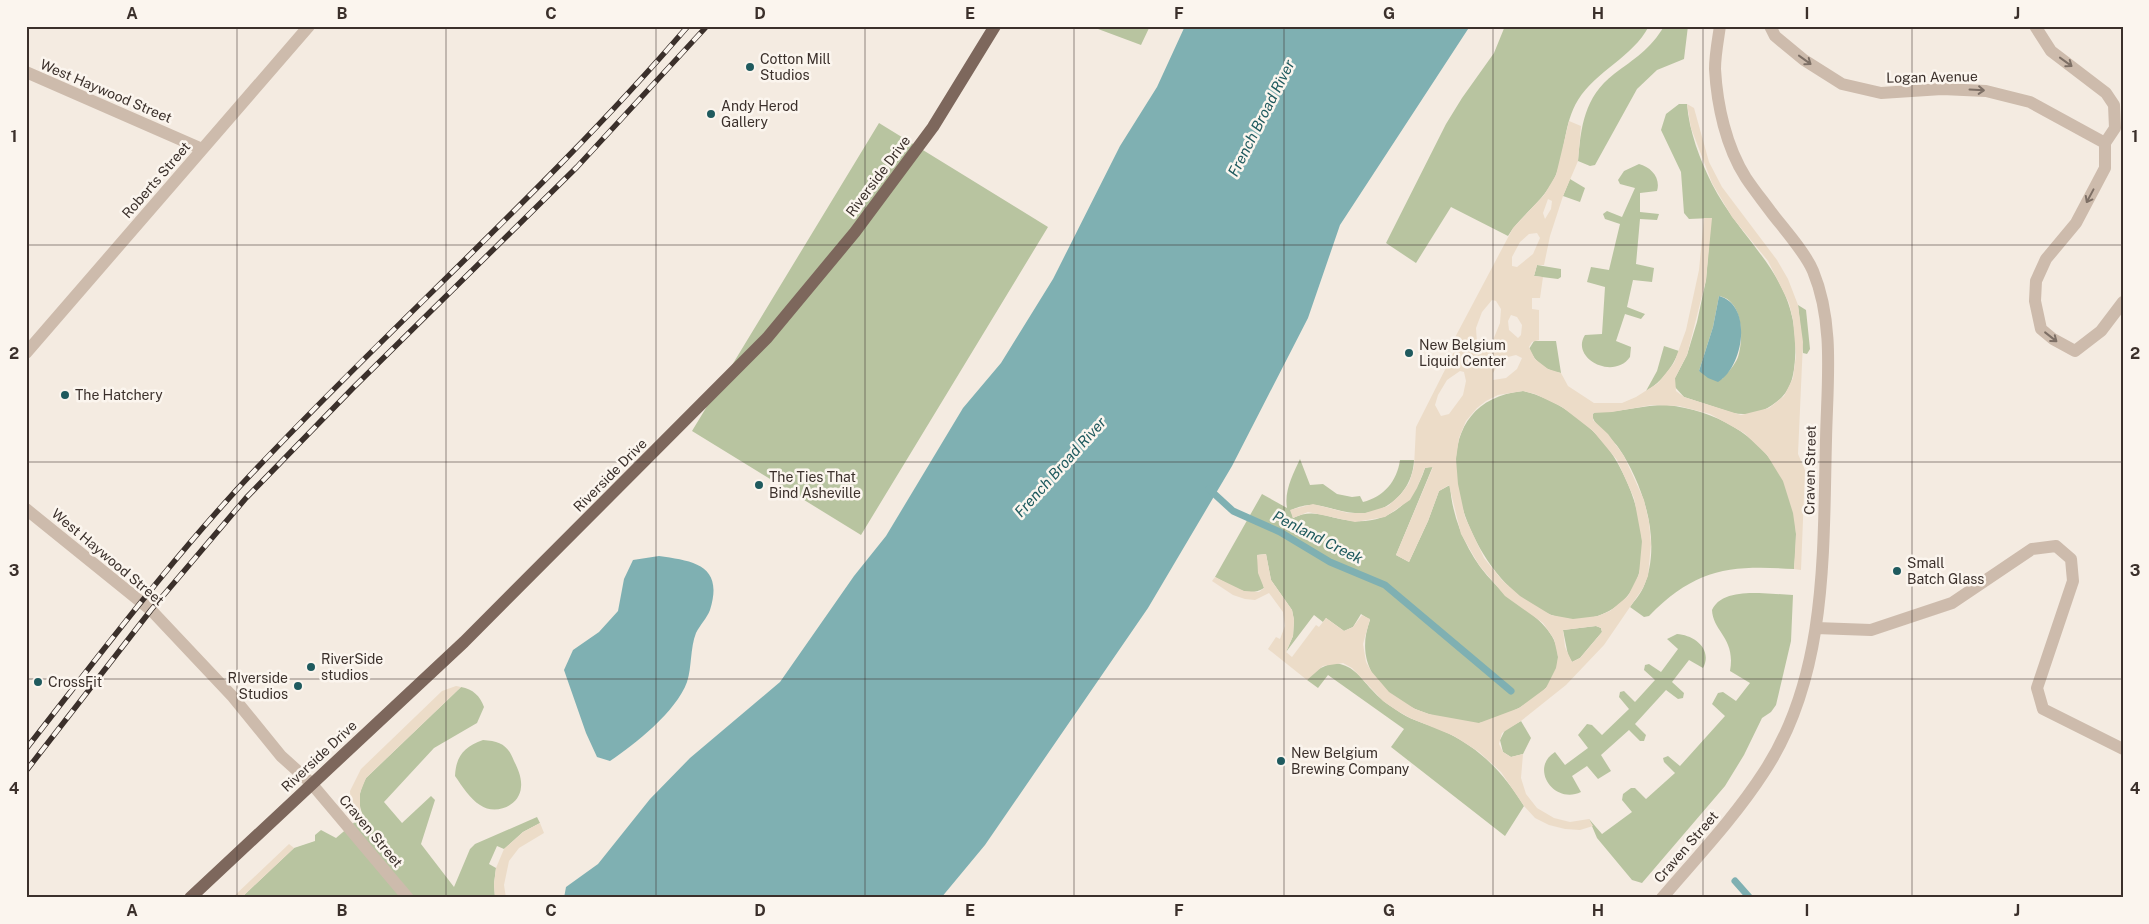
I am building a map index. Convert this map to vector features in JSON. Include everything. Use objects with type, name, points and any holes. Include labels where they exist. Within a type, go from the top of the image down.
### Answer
[{"type":"main road","name":"Riverside Drive","points":[[190,898],[464,642],[767,338],[855,232],[933,126],[995,26]]},
{"type":"street","name":"Roberts Street","points":[[26,353],[309,26]]},
{"type":"street","name":"Craven Street","points":[[1662,898],[1729,819],[1765,772],[1782,738],[1802,690],[1812,656],[1816,628],[1824,510],[1828,344],[1825,309],[1812,269],[1745,176],[1729,140],[1720,110],[1715,67],[1720,26]]},
{"type":"street","name":"Logan Avenue","points":[[1770,26],[1775,36],[1804,60],[1842,84],[1881,93],[1942,89],[1986,91],[2030,102],[2105,143]]},
{"type":"street","points":[[2035,26],[2051,51],[2106,93],[2114,105],[2115,128],[2105,143],[2105,168],[2076,223],[2046,259],[2036,281],[2035,301],[2041,329],[2053,339],[2075,351],[2100,331],[2123,302]]},
{"type":"street","name":"West Haywood Street","points":[[26,72],[202,149]]},
{"type":"street","name":"West Haywood Street","points":[[26,509],[151,610],[233,697],[281,756],[311,783]]},
{"type":"street","points":[[1816,628],[1871,630],[1952,603],[2032,549],[2056,546],[2070,559],[2074,581],[2037,688],[2043,710],[2123,749]]},
{"type":"street","name":"Craven Street","points":[[311,783],[408,898]]},
{"type":"green space","points":[[1090,26],[1150,26],[1141,45]]},
{"type":"green space","points":[[1505,26],[1649,26],[1633,47],[1595,80],[1578,100],[1567,128],[1559,167],[1551,185],[1508,236],[1451,207],[1416,263],[1386,243],[1446,124],[1494,53]]},
{"type":"green space","points":[[1664,26],[1688,26],[1684,59],[1657,70],[1637,89],[1595,165],[1590,166],[1578,161],[1586,113],[1596,93],[1614,74],[1648,47]]},
{"type":"green space","points":[[1679,104],[1687,104],[1690,125],[1696,145],[1712,184],[1725,207],[1780,284],[1789,306],[1795,331],[1795,359],[1792,379],[1782,397],[1766,409],[1746,414],[1733,413],[1684,397],[1675,387],[1675,378],[1687,355],[1697,322],[1706,280],[1711,218],[1689,219],[1684,213],[1681,172],[1661,130],[1666,114]],"holes":[[[1719,296],[1727,299],[1737,312],[1740,321],[1741,340],[1737,360],[1722,379],[1699,371],[1713,327]]]},
{"type":"green space","points":[[879,123],[1048,227],[861,535],[692,431]]},
{"type":"green space","points":[[1639,164],[1651,170],[1658,182],[1657,191],[1640,193],[1640,212],[1659,214],[1657,220],[1640,219],[1636,264],[1654,268],[1652,282],[1633,280],[1627,307],[1645,314],[1641,319],[1625,314],[1616,341],[1631,347],[1630,357],[1623,364],[1614,367],[1604,367],[1596,364],[1583,352],[1582,344],[1585,335],[1602,334],[1605,287],[1587,282],[1591,267],[1609,270],[1620,224],[1605,219],[1603,214],[1607,211],[1622,217],[1635,188],[1620,184],[1618,180],[1624,171]]},
{"type":"green space","points":[[1570,179],[1585,188],[1580,202],[1563,196]]},
{"type":"green space","points":[[1537,265],[1561,269],[1561,277],[1558,279],[1534,276]]},
{"type":"green space","points":[[1798,305],[1806,310],[1810,349],[1807,354],[1803,353]]},
{"type":"green space","points":[[1534,341],[1556,341],[1561,373],[1546,368],[1534,358],[1529,349]]},
{"type":"green space","points":[[1664,346],[1679,351],[1666,374],[1646,391],[1657,371]]},
{"type":"green space","points":[[1523,391],[1557,404],[1578,418],[1604,443],[1616,460],[1627,482],[1636,506],[1641,530],[1642,555],[1638,577],[1627,597],[1609,611],[1568,619],[1529,603],[1495,571],[1470,528],[1457,482],[1459,440],[1480,407]]},
{"type":"green space","points":[[1667,405],[1693,410],[1716,418],[1738,430],[1757,444],[1773,462],[1785,483],[1793,507],[1796,534],[1794,569],[1751,568],[1732,569],[1715,573],[1682,588],[1649,616],[1644,617],[1630,607],[1642,591],[1649,571],[1651,534],[1648,515],[1636,479],[1627,462],[1618,447],[1599,427],[1592,415],[1595,412]]},
{"type":"green space","points":[[1300,459],[1310,485],[1323,484],[1337,494],[1352,497],[1360,496],[1363,502],[1377,496],[1388,487],[1396,475],[1400,460],[1414,460],[1409,482],[1396,499],[1387,506],[1366,513],[1355,513],[1323,506],[1308,505],[1291,510],[1293,518],[1313,513],[1360,521],[1373,520],[1385,516],[1405,502],[1414,492],[1425,468],[1433,466],[1396,555],[1409,562],[1428,521],[1439,491],[1450,485],[1451,498],[1458,525],[1477,562],[1494,583],[1541,622],[1550,633],[1556,646],[1558,660],[1554,676],[1542,692],[1510,713],[1479,723],[1436,716],[1418,710],[1400,701],[1385,690],[1374,676],[1367,660],[1365,641],[1370,620],[1361,614],[1353,627],[1344,631],[1326,618],[1323,622],[1314,615],[1286,652],[1293,636],[1294,620],[1292,610],[1271,580],[1266,554],[1257,555],[1264,588],[1258,591],[1239,590],[1215,577],[1262,494],[1287,508],[1288,489]]},
{"type":"green space","points":[[1759,593],[1793,595],[1791,641],[1776,705],[1771,712],[1762,718],[1744,755],[1725,786],[1642,883],[1632,880],[1597,838],[1589,819],[1602,834],[1632,812],[1622,800],[1623,794],[1631,788],[1635,788],[1646,799],[1675,773],[1664,762],[1663,758],[1668,756],[1680,766],[1725,716],[1712,704],[1718,693],[1723,692],[1736,701],[1750,683],[1730,671],[1730,651],[1713,618],[1712,610],[1720,600],[1726,597]]},
{"type":"green space","points":[[1596,626],[1601,628],[1602,632],[1580,658],[1572,662],[1568,655],[1563,630]]},
{"type":"green space","points":[[1677,634],[1695,640],[1704,649],[1706,655],[1703,668],[1689,660],[1672,682],[1684,693],[1683,698],[1678,699],[1666,690],[1635,724],[1646,735],[1644,741],[1640,741],[1629,730],[1601,755],[1611,771],[1598,779],[1587,766],[1572,776],[1581,792],[1571,795],[1554,789],[1548,783],[1545,775],[1544,767],[1548,759],[1555,752],[1565,765],[1588,748],[1578,735],[1587,724],[1592,725],[1602,735],[1629,709],[1619,697],[1620,692],[1624,691],[1635,702],[1655,680],[1644,670],[1645,665],[1649,664],[1661,672],[1678,649],[1667,639]]},
{"type":"green space","points":[[1332,663],[1350,668],[1374,693],[1400,713],[1454,736],[1489,761],[1524,806],[1505,836],[1391,747],[1404,729],[1328,675],[1318,688],[1307,680],[1314,671]]},
{"type":"green space","points":[[461,687],[472,691],[478,696],[484,707],[477,723],[434,748],[384,802],[402,823],[431,796],[435,800],[421,844],[454,887],[470,849],[475,844],[537,817],[540,823],[523,832],[504,849],[497,846],[489,864],[496,868],[495,898],[241,898],[294,848],[315,841],[315,835],[321,830],[336,838],[363,815],[360,806],[360,796],[366,778]]},
{"type":"green space","points":[[1521,721],[1531,738],[1523,754],[1511,757],[1503,752],[1500,740],[1505,730]]},
{"type":"green space","points":[[483,740],[494,741],[503,745],[512,756],[518,770],[521,784],[520,794],[512,804],[506,807],[499,809],[486,808],[476,802],[455,776],[457,763],[462,753]]},
{"type":"shaded area","points":[[1687,104],[1694,108],[1709,162],[1722,187],[1777,260],[1788,279],[1798,305],[1803,342],[1798,454],[1805,470],[1801,570],[1794,569],[1796,534],[1793,513],[1783,481],[1767,455],[1744,433],[1710,414],[1679,406],[1652,405],[1612,412],[1593,413],[1593,420],[1608,434],[1624,456],[1644,500],[1651,544],[1648,576],[1643,588],[1604,645],[1566,685],[1521,721],[1502,733],[1499,744],[1503,752],[1511,757],[1523,754],[1521,778],[1526,794],[1537,808],[1554,818],[1570,822],[1589,819],[1593,826],[1580,830],[1565,829],[1549,825],[1535,818],[1524,806],[1501,772],[1479,752],[1454,736],[1410,718],[1396,710],[1383,701],[1352,668],[1343,663],[1323,666],[1307,680],[1268,649],[1276,637],[1280,639],[1285,626],[1283,612],[1269,593],[1255,600],[1245,599],[1233,595],[1212,581],[1215,577],[1244,591],[1259,592],[1264,588],[1258,573],[1257,555],[1266,554],[1271,580],[1292,610],[1294,620],[1293,636],[1286,652],[1292,657],[1316,625],[1319,627],[1326,618],[1344,631],[1353,627],[1362,615],[1370,619],[1363,644],[1366,662],[1371,671],[1389,692],[1415,709],[1429,714],[1479,723],[1519,708],[1546,688],[1556,668],[1558,657],[1554,639],[1543,623],[1505,596],[1479,565],[1461,534],[1449,485],[1439,491],[1428,521],[1409,562],[1396,555],[1433,467],[1425,468],[1410,500],[1385,517],[1355,522],[1308,512],[1293,518],[1290,510],[1313,504],[1348,513],[1365,513],[1388,506],[1401,494],[1409,483],[1414,467],[1416,427],[1456,348],[1451,345],[1513,228],[1544,195],[1556,175],[1569,121],[1581,126],[1578,161],[1563,196],[1550,236],[1544,265],[1537,265],[1534,276],[1543,277],[1540,298],[1532,298],[1532,309],[1539,310],[1539,340],[1532,342],[1529,347],[1535,359],[1548,369],[1561,373],[1568,386],[1594,403],[1622,403],[1636,397],[1658,383],[1674,363],[1686,330],[1699,270],[1704,218],[1712,218],[1706,280],[1687,355],[1675,378],[1676,391],[1684,397],[1741,415],[1769,408],[1784,396],[1793,378],[1796,355],[1793,320],[1789,303],[1768,261],[1732,217],[1712,183],[1691,128]],"holes":[[[1548,199],[1552,201],[1551,209],[1545,219],[1543,213]],[[1537,233],[1540,238],[1533,254],[1517,267],[1512,266],[1512,257],[1520,242],[1529,234]],[[1492,300],[1496,301],[1501,309],[1500,323],[1491,345],[1483,348],[1477,343],[1476,328],[1482,312]],[[1511,315],[1517,317],[1522,325],[1521,335],[1518,338],[1509,330],[1508,321]],[[1516,355],[1522,358],[1517,369],[1506,378],[1493,380],[1493,373],[1497,366],[1508,357]],[[1460,371],[1464,372],[1466,381],[1463,395],[1449,414],[1441,416],[1435,405],[1438,395],[1447,380]],[[1523,391],[1535,394],[1562,407],[1593,431],[1617,460],[1634,498],[1642,541],[1639,574],[1628,596],[1610,611],[1598,616],[1573,619],[1551,615],[1520,596],[1502,580],[1484,558],[1465,517],[1458,484],[1456,459],[1459,438],[1466,421],[1486,401],[1498,395]],[[1596,626],[1601,628],[1602,632],[1580,658],[1572,662],[1565,647],[1563,630]]]},
{"type":"shaded area","points":[[456,686],[461,687],[366,778],[360,793],[360,810],[351,811],[350,791],[361,769],[442,691]]},
{"type":"shaded area","points":[[540,823],[544,833],[519,848],[509,861],[504,885],[506,898],[495,898],[496,868],[504,849],[523,832]]},
{"type":"shaded area","points":[[289,844],[294,848],[241,898],[232,898]]},
{"type":"water","name":"French Broad River","points":[[1185,26],[1470,26],[1340,225],[1308,318],[1232,466],[1148,608],[985,845],[941,898],[564,898],[566,887],[598,864],[650,799],[690,758],[780,682],[854,576],[886,536],[963,408],[1001,363],[1053,279],[1120,146],[1157,87]]},
{"type":"water","points":[[1719,296],[1730,302],[1737,311],[1741,336],[1739,350],[1734,363],[1727,374],[1718,382],[1708,378],[1699,371],[1713,327]]},
{"type":"water","points":[[659,556],[694,563],[709,574],[713,583],[710,610],[696,633],[689,676],[682,693],[674,705],[654,726],[610,761],[597,757],[586,733],[564,670],[573,650],[599,632],[618,611],[624,579],[633,560]]},
{"type":"waterway","name":"Penland Creek","points":[[1209,489],[1233,511],[1280,532],[1330,562],[1385,585],[1511,691]]},
{"type":"waterway","name":"Penland Creek","points":[[1735,881],[1750,898]]},
{"type":"railway","points":[[26,749],[167,570],[227,500],[311,412],[584,140],[688,26]]},
{"type":"railway","points":[[26,771],[151,610],[246,498],[353,388],[577,167],[707,26]]},
{"type":"place","name":"Cotton Mill Studios","points":[[750,67]]},
{"type":"place","name":"Andy Herod Gallery","points":[[711,114]]},
{"type":"place","name":"New Belgium Liquid Center","points":[[1409,353]]},
{"type":"place","name":"The Hatchery","points":[[65,395]]},
{"type":"place","name":"The Ties That Bind Asheville","points":[[759,485]]},
{"type":"place","name":"Small Batch Glass","points":[[1897,571]]},
{"type":"place","name":"RiverSide studios","points":[[311,667]]},
{"type":"place","name":"CrossFit","points":[[38,682]]},
{"type":"place","name":"RIverside Studios","points":[[298,686]]},
{"type":"place","name":"New Belgium Brewing Company","points":[[1281,761]]}]
